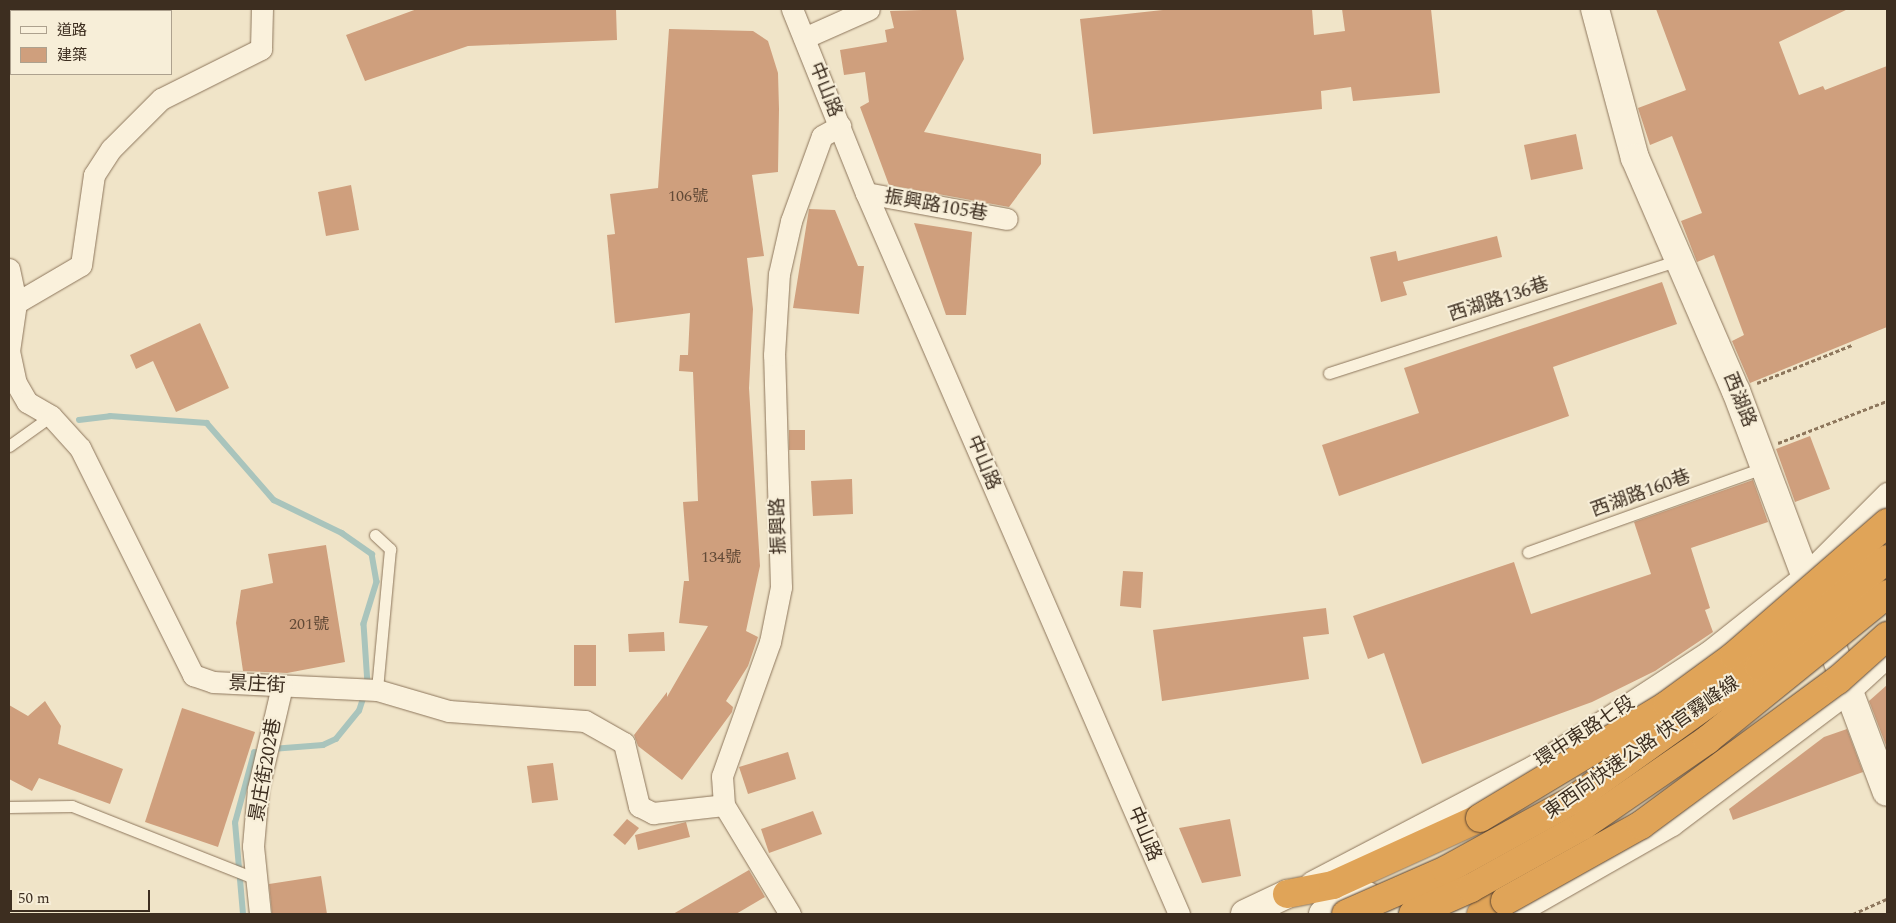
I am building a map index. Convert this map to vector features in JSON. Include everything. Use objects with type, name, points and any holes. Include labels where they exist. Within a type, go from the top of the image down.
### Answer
[{"type":"highway","points":[[1287,894],[1334,885],[1480,818],[1667,705],[1734,656],[1887,523]]},
{"type":"highway","name":"東西向快速公路 快官霧峰線","points":[[1346,914],[1446,870],[1573,800],[1759,667],[1887,559]]},
{"type":"highway","name":"東西向快速公路 快官霧峰線","points":[[1413,914],[1471,888],[1584,825],[1707,740],[1887,594]]},
{"type":"highway","points":[[1481,914],[1511,908],[1641,825],[1838,680],[1887,636]]},
{"type":"street","points":[[16,303],[81,265],[94,175],[111,149],[161,99],[260,49],[262,9]]},
{"type":"street","name":"中山路","points":[[792,9],[866,193],[1179,914]]},
{"type":"street","points":[[804,38],[869,9]]},
{"type":"street","name":"西湖路","points":[[1596,9],[1635,158],[1736,392],[1887,792]]},
{"type":"street","name":"振興路","points":[[790,914],[724,805],[722,776],[770,642],[780,586],[774,355],[779,274],[791,221],[822,136],[840,126]]},
{"type":"street","name":"振興路105巷","points":[[866,193],[1006,219]]},
{"type":"street","name":"景庄街","points":[[9,269],[16,303],[9,351],[16,382],[27,402],[52,416],[80,448],[194,674],[213,682],[377,690],[449,711],[563,716],[584,721],[624,743],[639,806],[653,813],[724,805]]},
{"type":"street","name":"環中東路七段","points":[[1245,914],[1533,766],[1708,652],[1806,574],[1887,493]]},
{"type":"street","points":[[1323,914],[1394,885],[1570,795],[1696,706],[1819,609],[1887,550]]},
{"type":"street","points":[[1443,914],[1543,860],[1712,748],[1887,604]]},
{"type":"street","points":[[1511,908],[1672,825],[1850,691],[1887,657]]},
{"type":"street","name":"景庄街202巷","points":[[260,914],[256,878],[258,789],[282,686]]},
{"type":"lane","name":"西湖路136巷","points":[[1329,374],[1679,260]]},
{"type":"lane","points":[[11,441],[52,416]]},
{"type":"lane","name":"西湖路160巷","points":[[1528,552],[1762,459]]},
{"type":"lane","points":[[375,535],[390,549],[377,690]]},
{"type":"lane","points":[[9,807],[72,806],[256,878]]},
{"type":"path","points":[[1736,392],[1852,345]]},
{"type":"path","points":[[1762,459],[1887,401]]},
{"type":"path","points":[[1853,914],[1887,899]]},
{"type":"building","points":[[417,9],[616,9],[617,40],[468,46],[365,81],[346,35]]},
{"type":"building","points":[[956,9],[964,59],[924,132],[1041,154],[1041,164],[1009,207],[889,185],[860,107],[869,102],[865,72],[844,75],[840,50],[887,42],[885,30],[894,28],[890,11]]},
{"type":"building","points":[[1172,9],[1312,9],[1314,35],[1345,31],[1342,9],[1431,9],[1440,93],[1353,101],[1351,87],[1321,91],[1322,109],[1093,134],[1080,19]]},
{"type":"building","points":[[1656,9],[1848,9],[1779,42],[1799,95],[1823,86],[1825,90],[1887,66],[1887,327],[1750,383],[1732,341],[1744,335],[1714,255],[1697,262],[1681,221],[1702,213],[1672,136],[1650,145],[1638,108],[1686,90]]},
{"type":"building","points":[[669,29],[753,31],[768,41],[778,73],[779,109],[778,172],[752,175],[764,256],[747,258],[753,309],[749,388],[760,566],[746,631],[758,637],[748,666],[726,701],[733,707],[732,712],[682,780],[638,746],[634,735],[667,692],[667,697],[708,626],[679,623],[684,581],[689,581],[683,502],[698,501],[693,372],[679,371],[680,355],[688,355],[690,313],[615,323],[607,235],[615,234],[610,194],[658,188]]},
{"type":"building","points":[[1576,134],[1583,169],[1531,180],[1524,145]]},
{"type":"building","points":[[351,185],[359,230],[326,236],[318,192]]},
{"type":"building","points":[[809,209],[835,210],[858,266],[864,266],[859,314],[793,308]]},
{"type":"building","points":[[914,223],[972,232],[966,315],[946,315]]},
{"type":"building","points":[[1497,236],[1502,257],[1403,282],[1407,295],[1381,302],[1370,257],[1396,251],[1398,261]]},
{"type":"building","points":[[1662,282],[1677,324],[1553,367],[1569,416],[1339,496],[1322,445],[1419,413],[1404,368]]},
{"type":"building","points":[[200,323],[229,388],[176,412],[153,361],[136,369],[130,355]]},
{"type":"building","points":[[789,430],[805,430],[805,450],[789,450]]},
{"type":"building","points":[[1810,436],[1830,489],[1795,502],[1776,449]]},
{"type":"building","points":[[852,479],[853,514],[813,516],[811,481]]},
{"type":"building","points":[[1753,480],[1768,522],[1691,548],[1710,608],[1705,610],[1713,632],[1655,671],[1592,702],[1422,764],[1384,653],[1368,659],[1353,616],[1514,562],[1531,614],[1651,574],[1634,522]]},
{"type":"building","points":[[326,545],[345,662],[287,673],[243,671],[236,623],[241,590],[273,583],[268,554]]},
{"type":"building","points":[[1123,571],[1143,572],[1141,608],[1120,606]]},
{"type":"building","points":[[1326,608],[1329,634],[1303,637],[1309,679],[1162,701],[1153,630]]},
{"type":"building","points":[[664,632],[665,651],[629,652],[628,634]]},
{"type":"building","points":[[574,645],[596,645],[596,686],[574,686]]},
{"type":"building","points":[[1887,685],[1887,748],[1869,701]]},
{"type":"building","points":[[45,701],[61,726],[58,744],[123,769],[110,804],[39,778],[32,791],[9,779],[9,705],[28,716]]},
{"type":"building","points":[[182,708],[255,732],[218,847],[145,822]]},
{"type":"building","points":[[1847,729],[1863,772],[1733,820],[1729,809],[1824,737]]},
{"type":"building","points":[[788,752],[796,779],[748,794],[739,767]]},
{"type":"building","points":[[553,763],[558,800],[532,803],[527,766]]},
{"type":"building","points":[[813,811],[822,834],[769,853],[761,829]]},
{"type":"building","points":[[627,819],[639,828],[625,845],[613,835]]},
{"type":"building","points":[[1230,819],[1241,876],[1202,883],[1179,828]]},
{"type":"building","points":[[686,822],[690,837],[638,850],[635,835]]},
{"type":"building","points":[[749,870],[765,897],[736,914],[673,914]]},
{"type":"building","points":[[321,876],[327,914],[272,914],[269,884]]},
{"type":"waterway","points":[[79,420],[110,416],[207,423],[274,500],[342,533],[372,554],[377,582],[364,624],[368,685]]},
{"type":"waterway","points":[[272,749],[323,745],[336,739],[359,711],[365,693]]},
{"type":"waterway","points":[[243,914],[235,823],[254,753],[262,751]]}]
